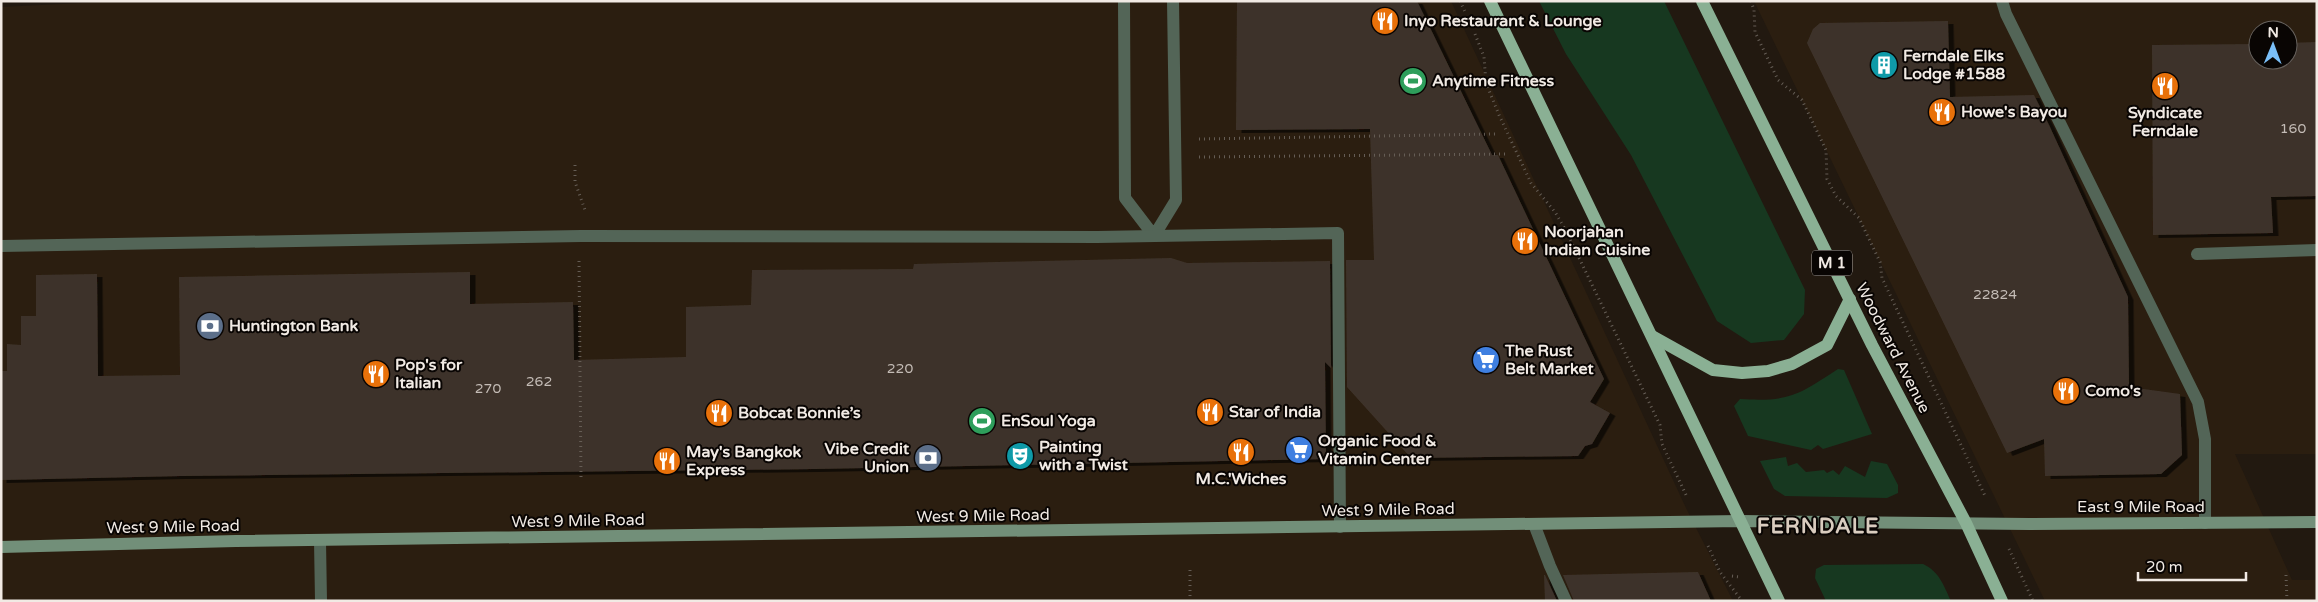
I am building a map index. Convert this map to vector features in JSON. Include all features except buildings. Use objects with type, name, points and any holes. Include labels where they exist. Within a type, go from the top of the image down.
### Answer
[{"type":"main road","points":[[1490,1],[1779,601]]},
{"type":"main road","name":"Woodward Avenue","points":[[1702,1],[1850,299],[1966,523],[2002,601]]},
{"type":"main road","points":[[1652,336],[1713,370],[1742,373],[1768,371],[1792,364],[1827,345],[1850,299]]},
{"type":"main road","name":"West 9 Mile Road","points":[[1,547],[1741,521],[1966,523]]},
{"type":"main road","name":"East 9 Mile Road","points":[[1966,523],[2317,522]]},
{"type":"street","points":[[1124,1],[1125,198],[1154,236]]},
{"type":"street","points":[[1154,236],[1176,200],[1173,1]]},
{"type":"street","points":[[2002,1],[2011,23],[2198,402],[2205,439],[2205,523]]},
{"type":"street","points":[[1,246],[581,236],[1154,236],[1338,233],[1340,527]]},
{"type":"street","points":[[2197,254],[2317,250]]},
{"type":"street","points":[[1534,524],[1566,601]]},
{"type":"street","points":[[320,541],[321,601]]},
{"type":"path","points":[[1460,1],[1469,21]]},
{"type":"path","points":[[1751,1],[1754,10],[1755,32],[1766,56],[1778,80],[1802,100],[1826,150],[1827,179],[1836,196],[1859,218],[1880,262],[1882,278],[2033,601]]},
{"type":"path","points":[[1473,30],[1484,58],[1486,83],[1531,183],[1555,212],[1565,229],[1660,425],[1662,444],[1720,572],[1742,601]]},
{"type":"path","points":[[1175,140],[1496,134]]},
{"type":"path","points":[[1175,157],[1506,154]]},
{"type":"path","points":[[575,165],[575,182],[584,209]]},
{"type":"path","points":[[578,251],[581,478]]},
{"type":"path","points":[[1190,570],[1190,601]]},
{"type":"path","points":[[2286,576],[2287,601]]},
{"type":"shaded area","points":[[122,1],[1451,1],[1686,508],[1733,601],[1,601],[1,7]]},
{"type":"shaded area","points":[[1754,1],[2317,1],[2317,454],[2235,454],[2292,580],[2317,580],[2317,601],[2045,601]]},
{"type":"green space","points":[[1539,1],[1664,1],[1805,290],[1804,314],[1784,340],[1751,343],[1717,321],[1631,155],[1566,54]]},
{"type":"green space","points":[[1838,369],[1844,370],[1872,434],[1823,449],[1818,445],[1811,450],[1748,436],[1734,406],[1740,399],[1771,399],[1793,395],[1803,391]]},
{"type":"green space","points":[[1786,457],[1788,466],[1797,463],[1806,472],[1824,470],[1827,473],[1833,470],[1839,475],[1845,466],[1865,477],[1871,461],[1887,464],[1898,485],[1898,493],[1887,498],[1785,496],[1774,489],[1760,461]]},
{"type":"green space","points":[[1923,564],[1937,575],[1951,601],[1826,601],[1815,578],[1816,569],[1824,565]]},
{"type":"place","name":"Inyo Restaurant & Lounge","points":[[1385,21]]},
{"type":"place","name":"Ferndale Elks Lodge #1588","points":[[1884,65]]},
{"type":"place","name":"Anytime Fitness","points":[[1413,81]]},
{"type":"place","name":"Syndicate Ferndale","points":[[2165,86]]},
{"type":"place","name":"Howe's Bayou","points":[[1942,112]]},
{"type":"place","name":"Noorjahan Indian Cuisine","points":[[1525,241]]},
{"type":"place","name":"Huntington Bank","points":[[210,326]]},
{"type":"place","name":"The Rust Belt Market","points":[[1486,360]]},
{"type":"place","name":"Pop's for Italian","points":[[376,374]]},
{"type":"place","name":"Como's","points":[[2066,391]]},
{"type":"place","name":"Star of India","points":[[1210,412]]},
{"type":"place","name":"Bobcat Bonnie’s","points":[[719,413]]},
{"type":"place","name":"EnSoul Yoga","points":[[982,421]]},
{"type":"place","name":"Organic Food & Vitamin Center","points":[[1299,450]]},
{"type":"place","name":"M.C.'Wiches","points":[[1241,452]]},
{"type":"place","name":"Painting with a Twist","points":[[1020,456]]},
{"type":"place","name":"Vibe Credit Union","points":[[928,458]]},
{"type":"place","name":"May's Bangkok Express","points":[[667,461]]},
{"type":"district","name":"FERNDALE","points":[[1818,526]]}]
